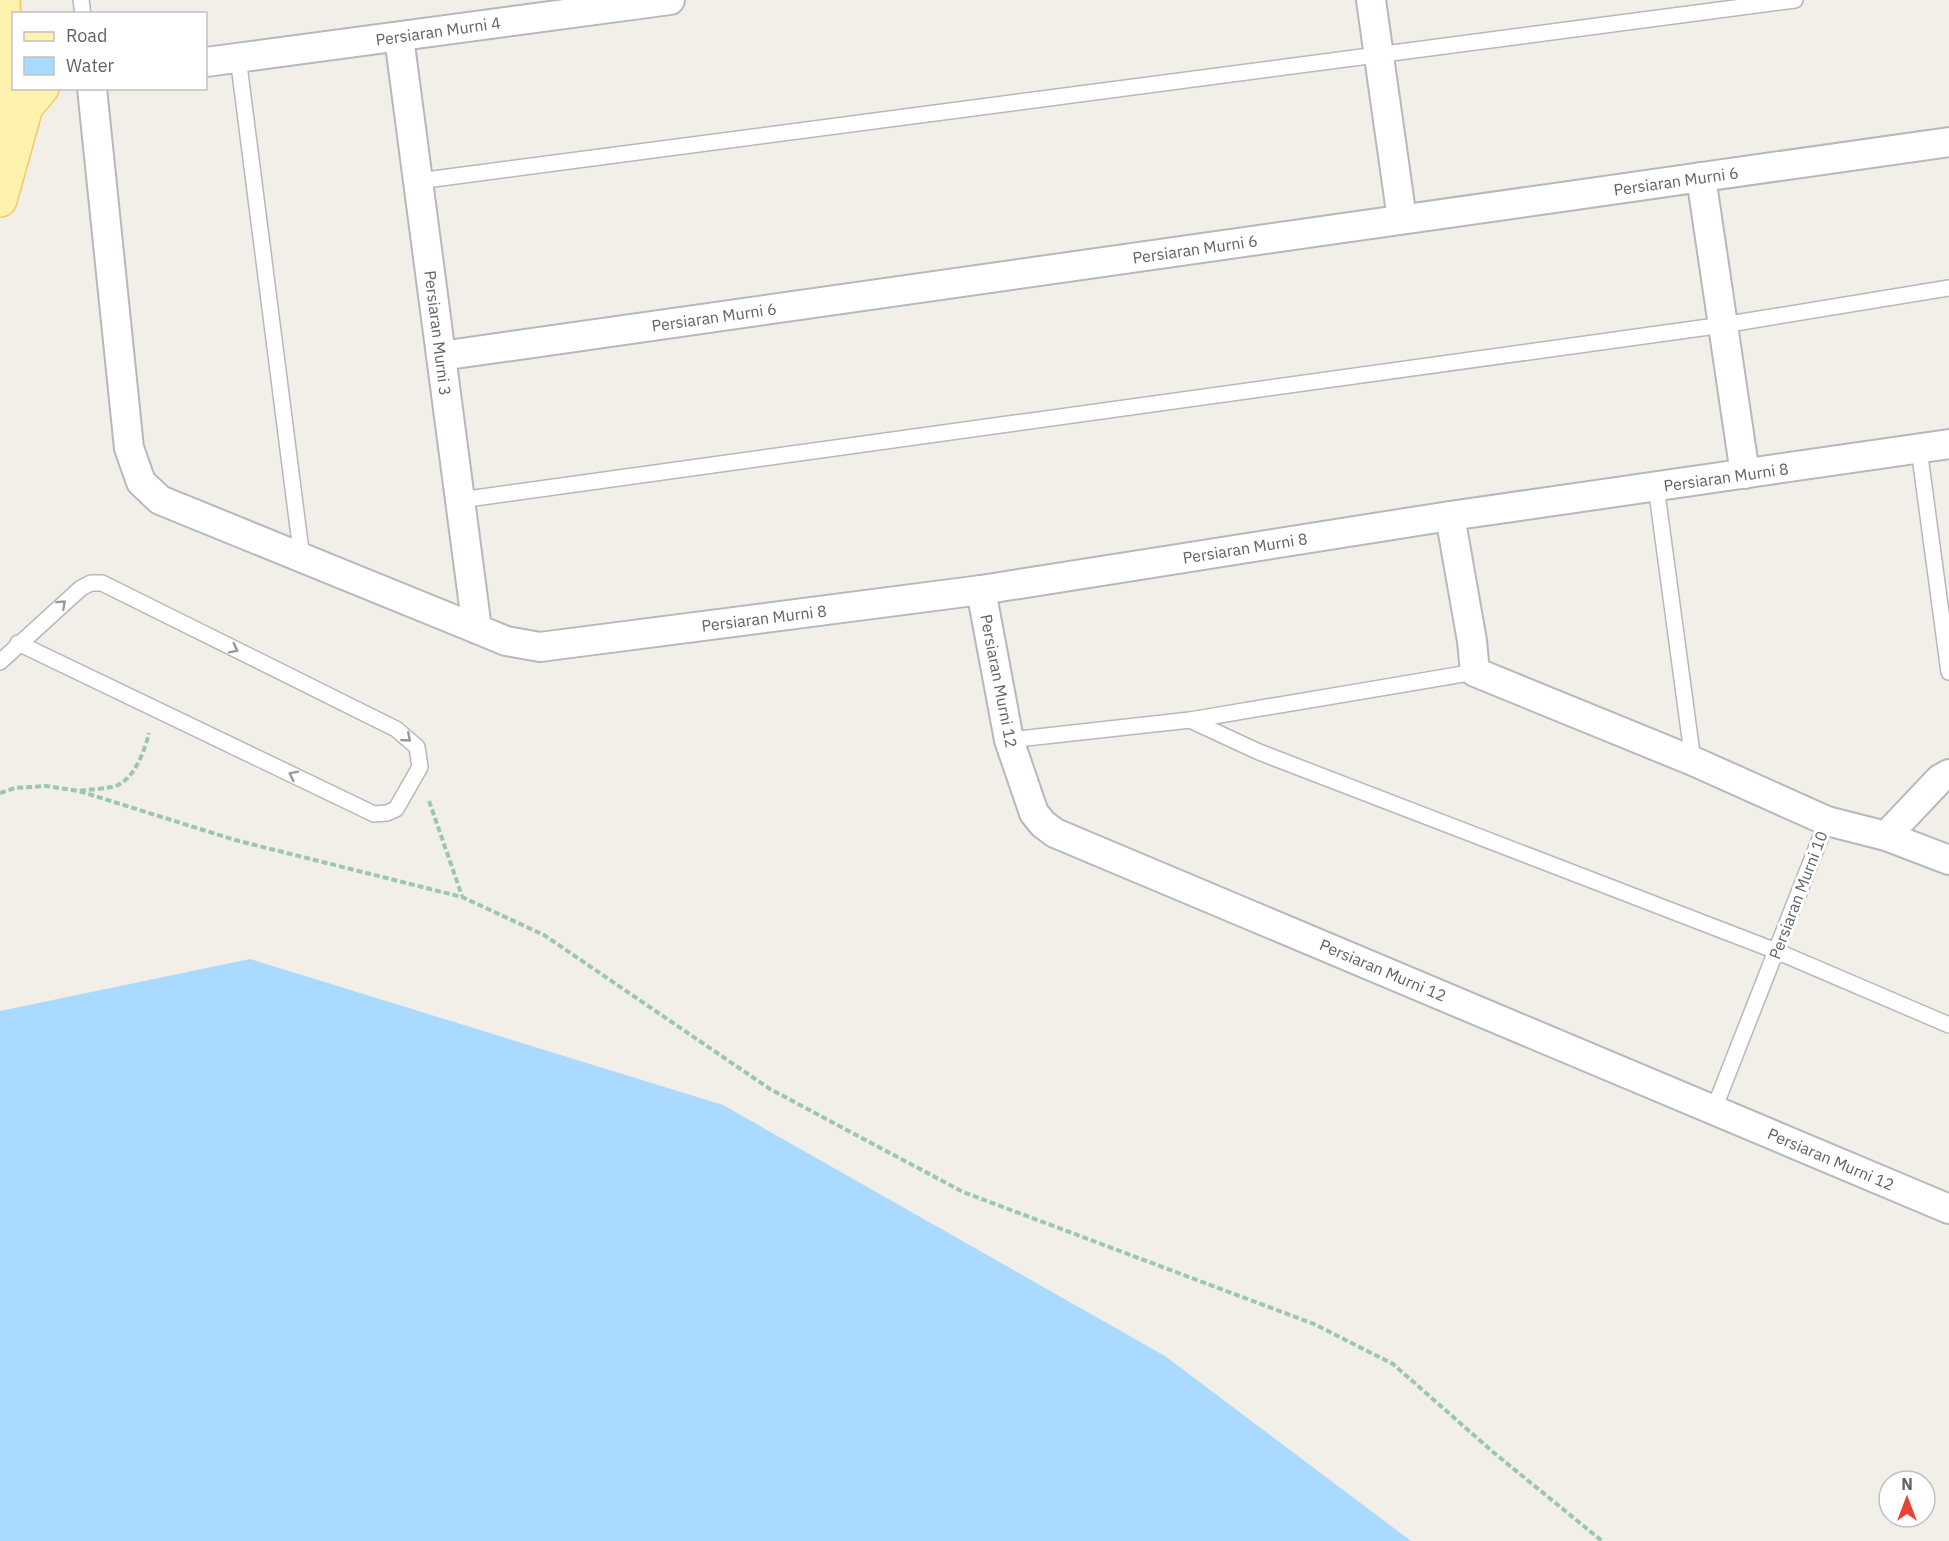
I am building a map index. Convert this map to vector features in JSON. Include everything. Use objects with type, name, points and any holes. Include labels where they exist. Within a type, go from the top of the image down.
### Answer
[{"type":"main road","points":[[0,144],[3,125],[5,43],[3,0]]},
{"type":"main road","points":[[0,200],[27,107],[40,90]]},
{"type":"street","name":"Persiaran Murni 4","points":[[207,62],[670,0]]},
{"type":"street","points":[[1371,0],[1402,219]]},
{"type":"street","name":"Persiaran Murni 3","points":[[399,37],[477,629]]},
{"type":"street","name":"Persiaran Murni 8","points":[[92,90],[129,448],[141,482],[160,500],[302,559],[506,640],[540,647],[981,590],[1450,516],[1949,444]]},
{"type":"street","name":"Persiaran Murni 6","points":[[441,356],[1949,142]]},
{"type":"street","points":[[1701,177],[1745,474]]},
{"type":"street","points":[[1450,516],[1472,640],[1475,672],[1694,760],[1827,820]]},
{"type":"street","name":"Persiaran Murni 12","points":[[981,590],[1009,740],[1034,813],[1042,824],[1055,833],[1949,1209]]},
{"type":"street","points":[[1886,836],[1941,779],[1949,774]]},
{"type":"street","name":"Persiaran Murni 10","points":[[1827,820],[1886,836],[1949,860]]},
{"type":"lane","points":[[418,181],[1795,0]]},
{"type":"lane","points":[[238,57],[302,559]]},
{"type":"lane","points":[[460,500],[1723,325],[1949,288]]},
{"type":"lane","points":[[1918,449],[1944,601],[1949,672]]},
{"type":"lane","points":[[1656,486],[1694,760]]},
{"type":"lane","points":[[0,662],[18,643],[81,588],[91,583],[102,583],[396,729],[417,747],[420,767],[396,809],[387,813],[374,814],[18,643]]},
{"type":"lane","points":[[1009,740],[1190,720],[1475,672]]},
{"type":"lane","points":[[1190,720],[1270,756],[1776,951],[1949,1025]]},
{"type":"lane","name":"Persiaran Murni 10","points":[[1714,1109],[1827,820]]},
{"type":"path","points":[[79,791],[118,785],[130,773],[144,755],[156,710]]},
{"type":"path","points":[[414,778],[429,800],[462,897]]},
{"type":"path","points":[[0,792],[15,788],[46,786],[79,791],[235,840],[462,897],[544,935],[770,1089],[963,1192],[1314,1324],[1392,1364],[1493,1452],[1602,1541]]},
{"type":"water","points":[[250,959],[723,1105],[1165,1356],[1411,1541],[0,1541],[0,1011]]}]
